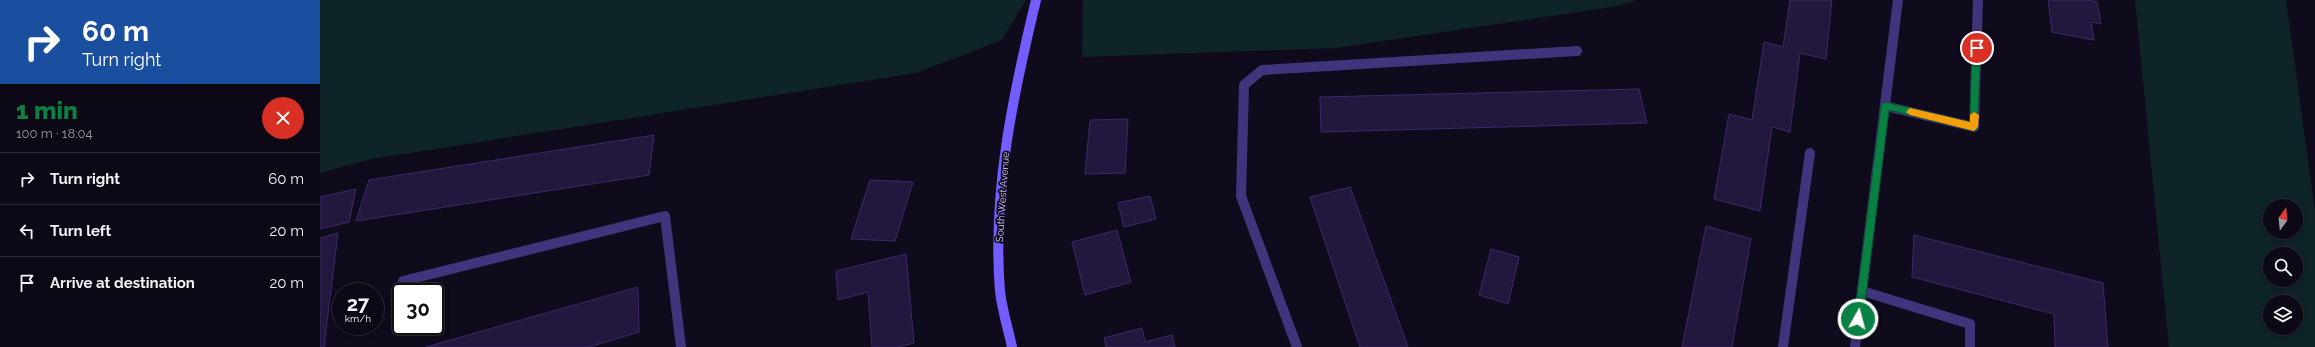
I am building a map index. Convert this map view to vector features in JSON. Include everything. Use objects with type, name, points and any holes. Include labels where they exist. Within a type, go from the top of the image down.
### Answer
[{"type":"street","name":"South West Avenue","points":[[1012,347],[1000,292],[998,227],[1002,165],[1025,40],[1036,0]]},
{"type":"street","points":[[1855,347],[1898,0]]},
{"type":"street","points":[[1885,106],[1974,127],[1978,0]]},
{"type":"street","points":[[1296,347],[1241,196],[1244,85],[1262,70],[1576,51]]},
{"type":"street","points":[[1783,347],[1810,153]]},
{"type":"street","points":[[403,281],[665,216],[681,347]]},
{"type":"street","points":[[1862,291],[1970,324],[1970,347]]},
{"type":"green space","points":[[320,0],[1026,0],[1002,40],[916,73],[372,159],[320,173]]},
{"type":"green space","points":[[1083,0],[1637,0],[1618,6],[1336,48],[1082,57]]},
{"type":"green space","points":[[2135,0],[2286,0],[2315,211],[2315,347],[2169,347]]},
{"type":"building","points":[[1790,0],[1832,0],[1826,59],[1800,53],[1790,132],[1772,127],[1760,211],[1714,199],[1729,114],[1752,120],[1764,42],[1783,47]]},
{"type":"building","points":[[2048,0],[2089,0],[2097,2],[2101,24],[2091,22],[2094,40],[2052,32]]},
{"type":"building","points":[[1639,89],[1647,123],[1321,132],[1320,97]]},
{"type":"building","points":[[1128,119],[1125,173],[1085,174],[1090,120]]},
{"type":"building","points":[[654,135],[649,175],[356,221],[369,180]]},
{"type":"building","points":[[870,180],[913,182],[895,241],[851,239]]},
{"type":"building","points":[[1350,187],[1408,347],[1360,347],[1310,197]]},
{"type":"building","points":[[356,189],[349,222],[320,229],[320,197]]},
{"type":"building","points":[[1150,196],[1156,219],[1124,227],[1118,203]]},
{"type":"building","points":[[1706,226],[1751,239],[1732,347],[1682,347]]},
{"type":"building","points":[[1117,230],[1131,282],[1085,295],[1072,242]]},
{"type":"building","points":[[338,233],[324,347],[320,347],[320,238]]},
{"type":"building","points":[[1914,235],[2103,283],[2108,347],[2055,347],[2054,314],[1912,277]]},
{"type":"building","points":[[1491,249],[1519,257],[1508,304],[1479,295]]},
{"type":"building","points":[[906,254],[914,343],[898,347],[872,347],[868,292],[838,300],[836,271]]},
{"type":"building","points":[[638,287],[639,332],[589,347],[426,347]]},
{"type":"building","points":[[1142,328],[1145,342],[1172,335],[1175,347],[1106,347],[1104,338]]},
{"type":"slow traffic","points":[[1910,112],[1974,127],[1974,115]]},
{"type":"route","points":[[1858,319],[1885,106],[1974,127],[1977,48]]}]
